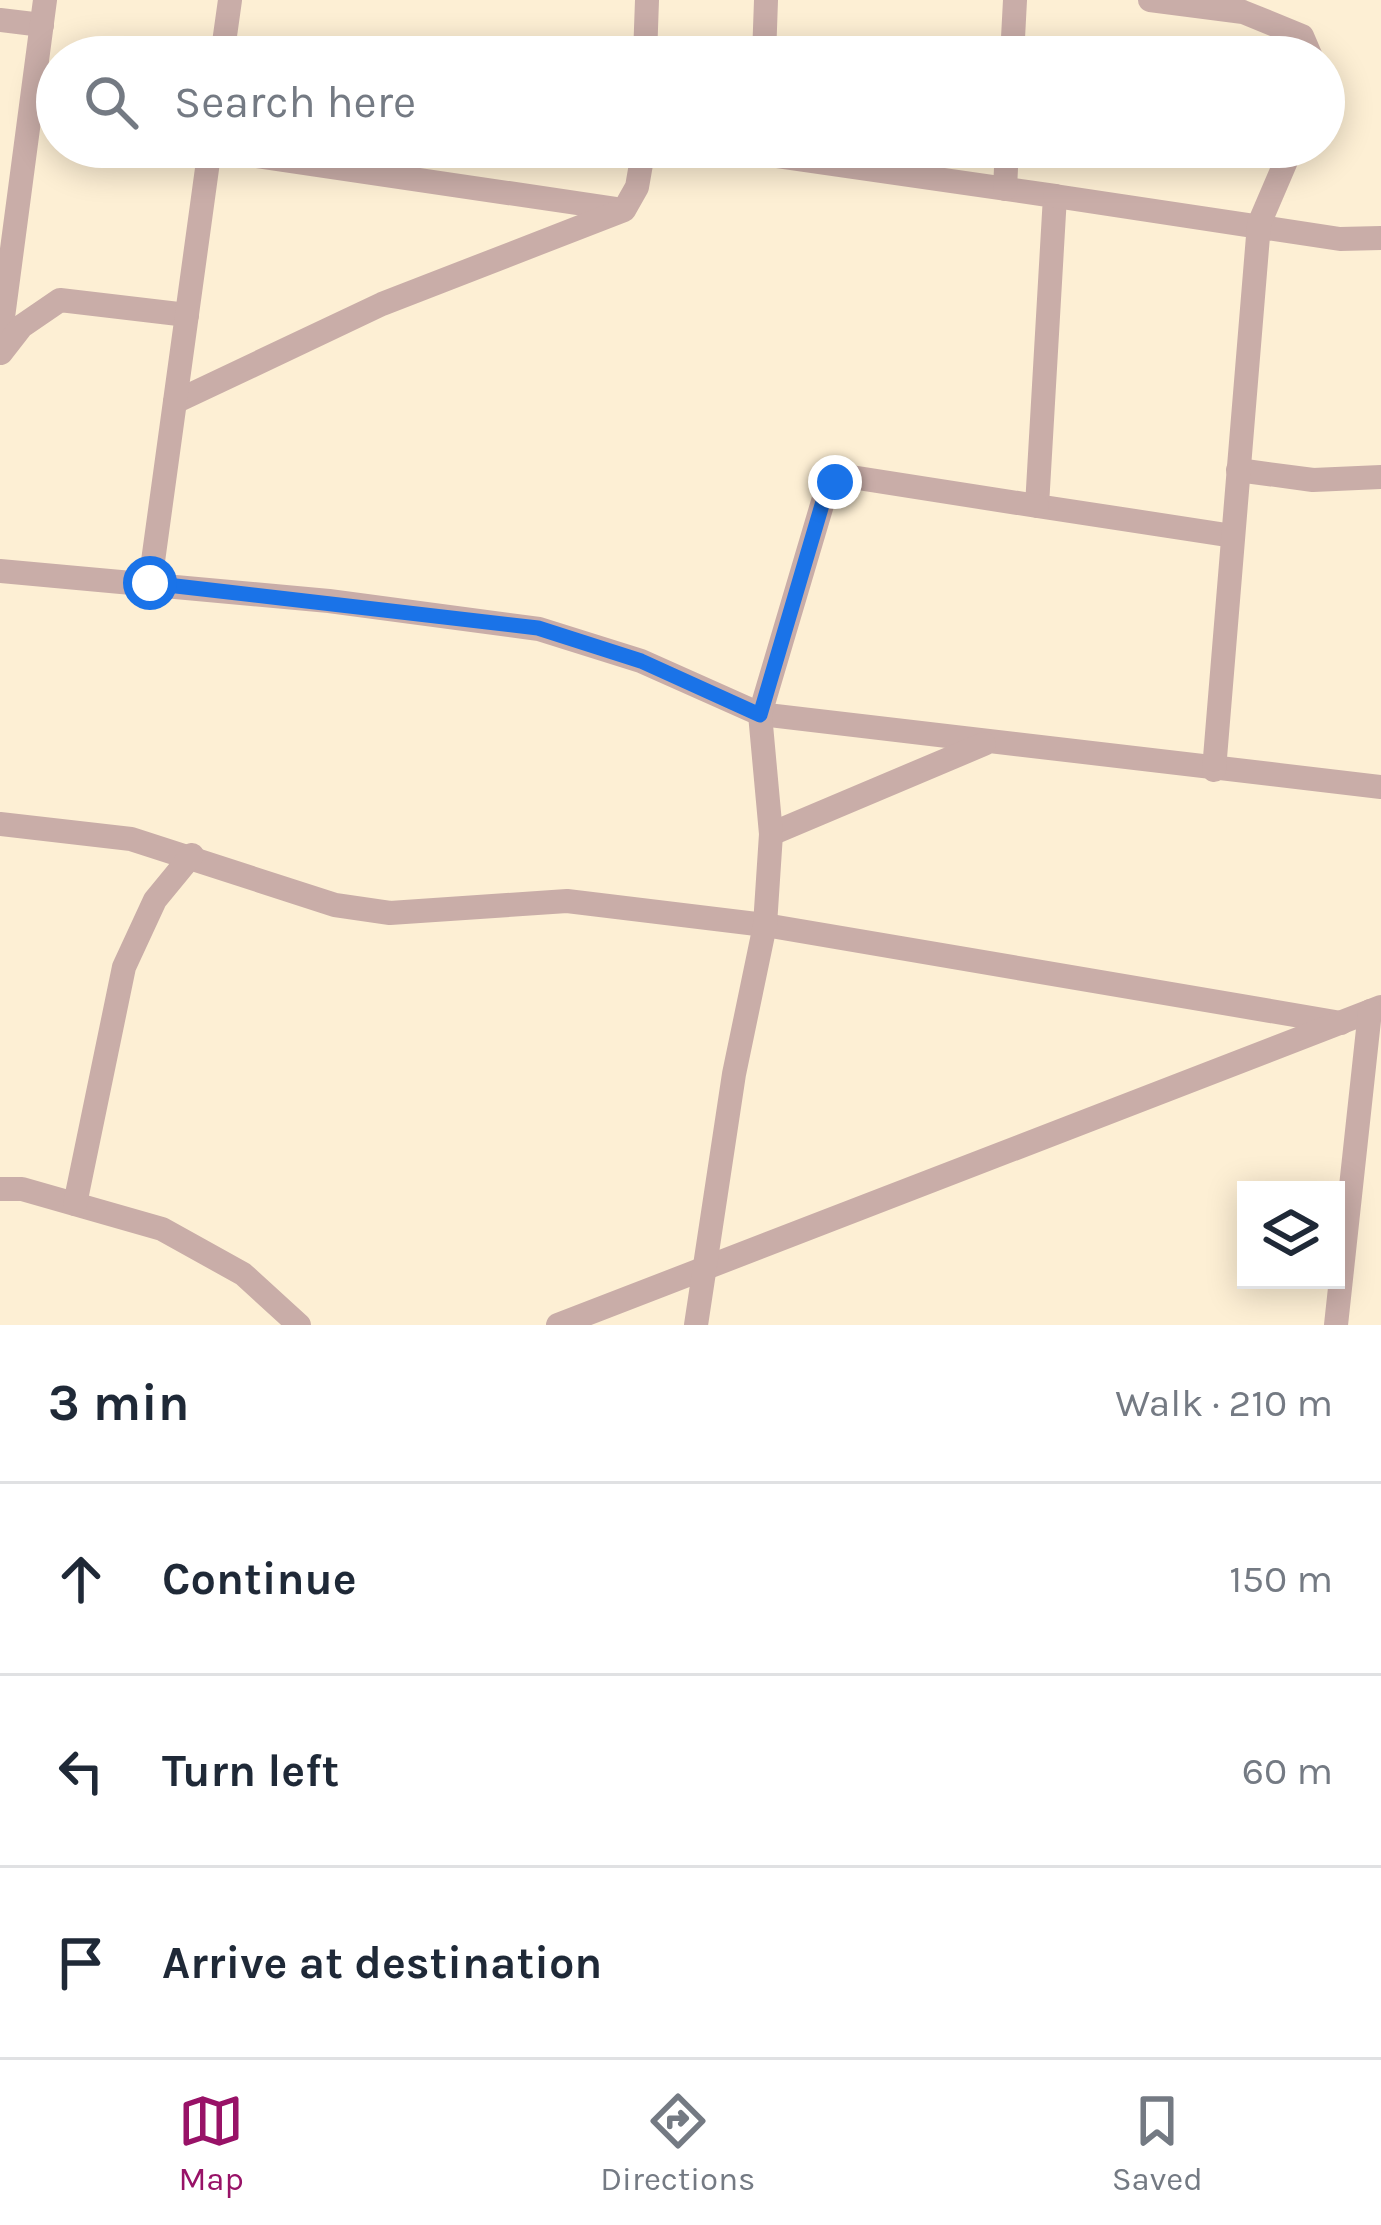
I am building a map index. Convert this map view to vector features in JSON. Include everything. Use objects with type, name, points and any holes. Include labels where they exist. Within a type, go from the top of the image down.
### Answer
[{"type":"street","points":[[225,36],[230,0]]},
{"type":"street","points":[[646,36],[647,0]]},
{"type":"street","points":[[765,36],[766,0]]},
{"type":"street","points":[[1013,36],[1015,0]]},
{"type":"street","points":[[1150,0],[1243,12],[1302,36]]},
{"type":"street","points":[[0,20],[44,12]]},
{"type":"street","points":[[0,340],[36,72]]},
{"type":"street","points":[[150,583],[207,168]]},
{"type":"street","points":[[344,168],[624,210]]},
{"type":"street","points":[[175,402],[382,304],[624,210],[637,187],[640,168]]},
{"type":"street","points":[[871,168],[1340,238],[1381,238]]},
{"type":"street","points":[[1005,189],[1006,168]]},
{"type":"street","points":[[1214,770],[1258,224],[1283,168]]},
{"type":"street","points":[[1037,506],[1055,196]]},
{"type":"street","points":[[0,355],[22,326],[60,300],[187,315]]},
{"type":"street","points":[[1238,470],[1313,480],[1381,477]]},
{"type":"street","points":[[696,1325],[734,1074],[766,925],[771,834],[760,715],[827,488],[845,476],[1233,536]]},
{"type":"street","points":[[0,571],[150,583],[538,628],[641,661],[760,715],[1381,787]]},
{"type":"street","points":[[771,834],[985,744]]},
{"type":"street","points":[[0,824],[75,830],[192,855],[335,904],[390,913],[567,901],[766,925],[1341,1023]]},
{"type":"street","points":[[75,1204],[124,967],[155,900],[192,855]]},
{"type":"street","points":[[558,1325],[1376,1009],[1336,1325]]},
{"type":"street","points":[[0,1189],[162,1229],[243,1274],[299,1325]]},
{"type":"route","points":[[150,583],[401,608],[538,628],[710,688],[760,715],[827,488],[835,482]]}]
